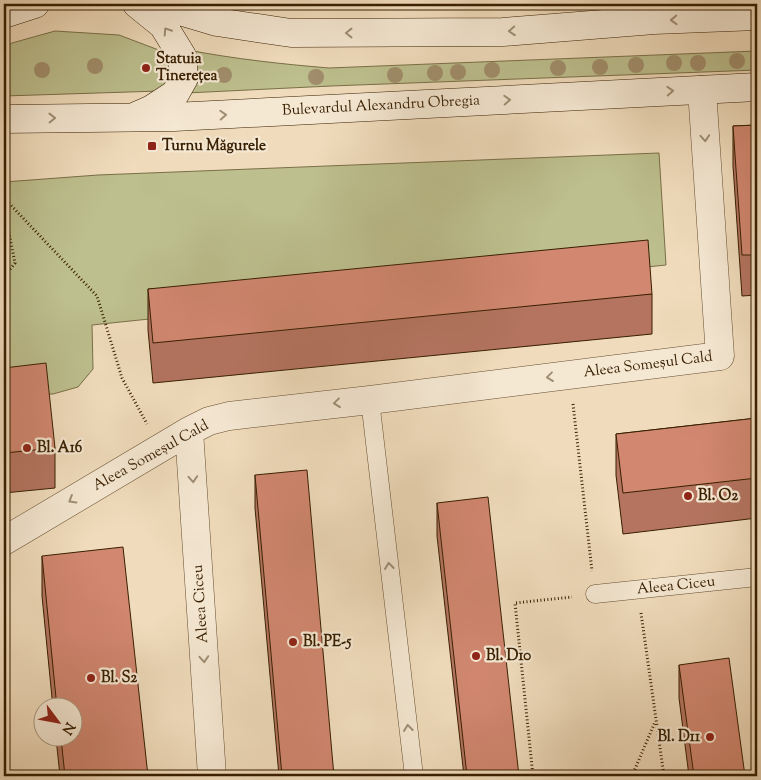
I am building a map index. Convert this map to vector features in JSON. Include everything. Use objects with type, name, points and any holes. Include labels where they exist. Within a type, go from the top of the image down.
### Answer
[{"type":"main road","points":[[4,14],[35,4]]},
{"type":"main road","points":[[132,117],[152,109],[175,94],[184,78],[182,56],[163,25],[137,4]]},
{"type":"main road","points":[[156,4],[217,22],[291,33],[503,32],[654,20],[757,16]]},
{"type":"main road","name":"Bulevardul Alexandru Obregia","points":[[4,119],[174,117],[757,88]]},
{"type":"main road","name":"Aleea Someșul Cald","points":[[4,541],[209,421],[229,416],[720,356],[702,90]]},
{"type":"main road","name":"Aleea Ciceu","points":[[189,431],[212,776]]},
{"type":"lane","points":[[370,400],[414,776]]},
{"type":"lane","name":"Aleea Ciceu","points":[[595,594],[757,577]]},
{"type":"path","points":[[4,198],[97,296],[122,378],[160,448]]},
{"type":"path","points":[[4,208],[15,263],[4,277]]},
{"type":"path","points":[[533,776],[515,603],[595,594],[569,374]]},
{"type":"path","points":[[637,590],[664,776]]},
{"type":"path","points":[[632,776],[656,720]]},
{"type":"green space","points":[[55,31],[119,35],[164,52],[168,62],[168,80],[160,91],[4,96],[4,49],[12,43]]},
{"type":"green space","points":[[188,50],[258,61],[329,68],[757,51],[757,70],[186,93]]},
{"type":"green space","points":[[659,153],[666,265],[92,325],[93,369],[78,387],[53,394],[4,395],[4,182],[98,175]]},
{"type":"building","points":[[757,125],[757,255],[742,255],[733,126]]},
{"type":"building","points":[[648,240],[652,294],[153,343],[148,289]]},
{"type":"building","points":[[46,363],[55,448],[4,453],[4,368]]},
{"type":"building","points":[[757,418],[757,478],[623,493],[616,434]]},
{"type":"building","name":"Bl. PE-5","points":[[307,470],[334,776],[282,776],[255,475]]},
{"type":"building","name":"Bl. D10","points":[[488,497],[519,776],[467,776],[437,503]]},
{"type":"building","name":"Bl. S2","points":[[123,547],[148,776],[65,776],[62,748],[82,748],[82,698],[56,698],[42,556]]},
{"type":"building","name":"Bl. D11","points":[[729,658],[745,776],[694,776],[679,665]]},
{"type":"place","name":"Statuia Tinerețea","points":[[146,68]]},
{"type":"place","name":"Turnu Măgurele","points":[[152,146]]},
{"type":"place","name":"Bl. A16","points":[[27,448]]},
{"type":"place","name":"Bl. O2","points":[[688,496]]},
{"type":"place","name":"Bl. PE-5","points":[[293,642]]},
{"type":"place","name":"Bl. D10","points":[[476,656]]},
{"type":"place","name":"Bl. S2","points":[[91,678]]},
{"type":"place","name":"Bl. D11","points":[[710,737]]}]
